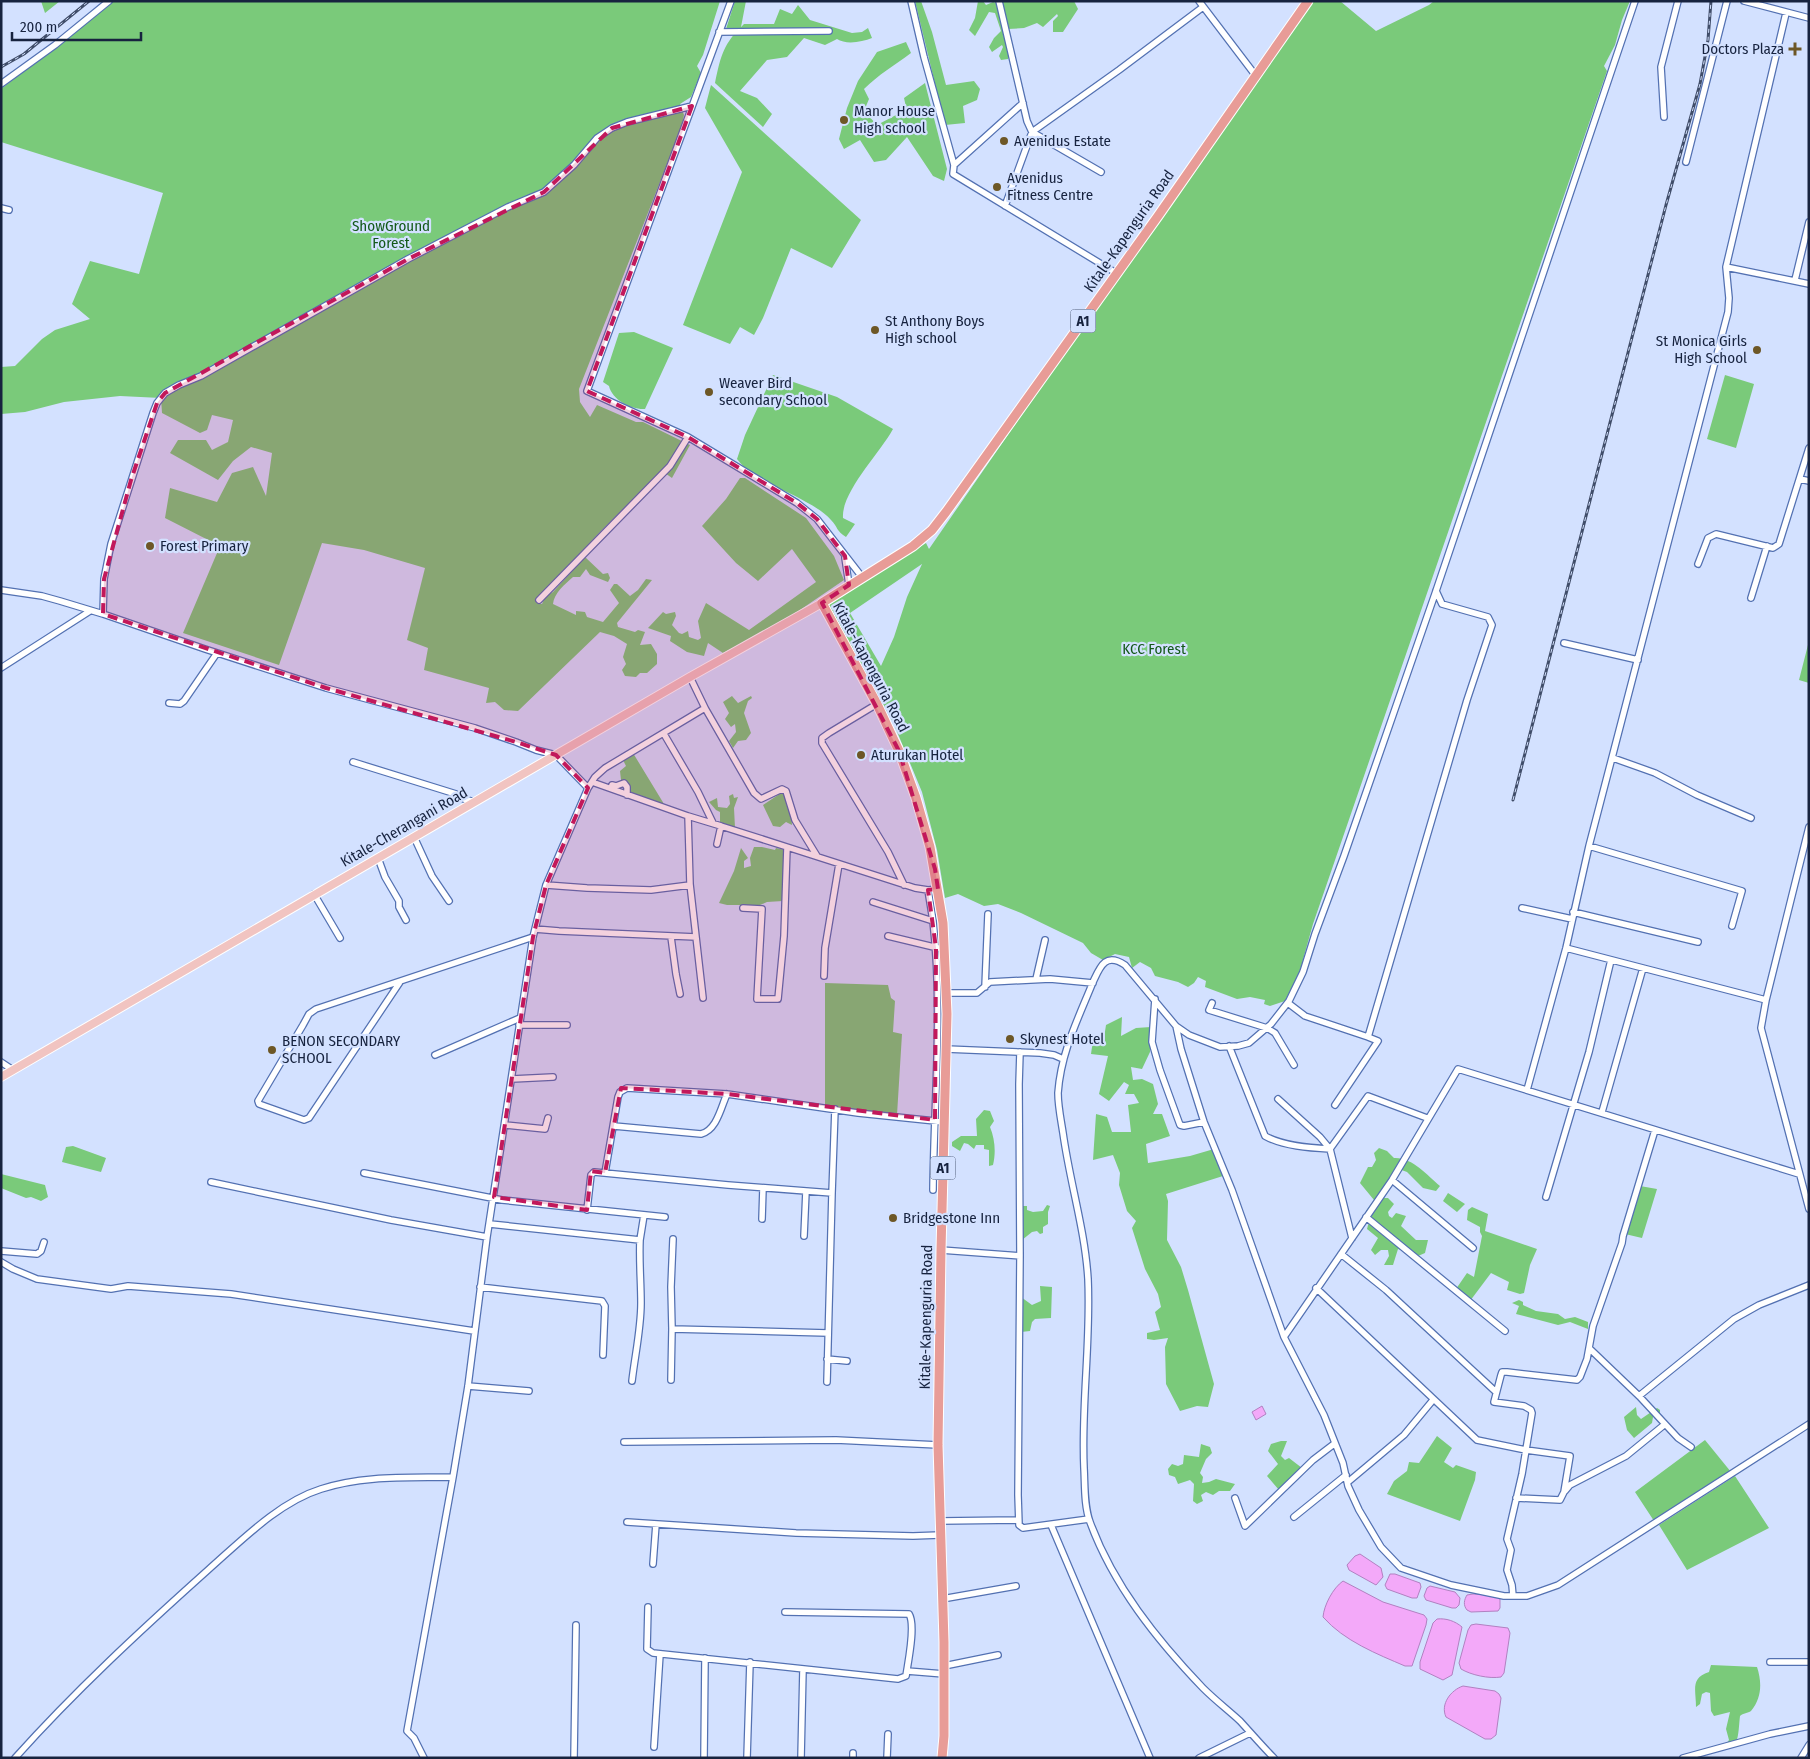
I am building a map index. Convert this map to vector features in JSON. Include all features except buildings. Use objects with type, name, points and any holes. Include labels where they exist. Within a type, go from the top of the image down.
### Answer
[{"type":"highway","name":"Kitale-Kapenguria Road","points":[[942,1758],[944,1670],[938,1445],[940,1250],[945,1122],[947,993],[940,948],[943,923],[933,889],[930,847],[900,751],[877,704],[822,603],[906,551],[932,530],[1308,1]]},
{"type":"main road","name":"Kitale-Cherangani Road","points":[[1,1076],[690,677],[822,603]]},
{"type":"street","points":[[1,84],[21,71],[109,1]]},
{"type":"street","points":[[731,1],[587,391],[688,437],[797,503],[817,519],[862,577]]},
{"type":"street","points":[[911,1],[924,57],[954,165],[953,174],[1116,273]]},
{"type":"street","points":[[999,1],[1023,103],[1032,132],[1101,172]]},
{"type":"street","points":[[1199,1],[1256,76]]},
{"type":"street","points":[[1274,1758],[1240,1721],[1205,1690],[1164,1646],[1128,1596],[1106,1560],[1089,1519],[1083,1449],[1088,1278],[1083,1233],[1071,1184],[1058,1096],[1064,1059],[1074,1025],[1102,963],[1107,961],[1120,962],[1134,974],[1176,1026],[1201,1041],[1220,1047],[1249,1043],[1267,1028],[1288,1002],[1303,972],[1436,591],[1635,1]]},
{"type":"street","points":[[1664,118],[1661,67],[1678,1]]},
{"type":"street","points":[[1686,162],[1727,1]]},
{"type":"street","points":[[1744,1],[1809,18]]},
{"type":"street","points":[[1005,206],[1032,132],[1120,70],[1203,7]]},
{"type":"street","points":[[1527,1090],[1566,948],[1589,846],[1728,312],[1726,266],[1786,13]]},
{"type":"street","points":[[719,32],[829,31]]},
{"type":"street","points":[[954,165],[1023,103]]},
{"type":"street","points":[[103,614],[104,579],[111,544],[153,413],[157,403],[165,393],[201,376],[408,259],[508,207],[544,192],[574,165],[597,138],[612,128],[626,122],[692,106]]},
{"type":"street","points":[[1,208],[9,210]]},
{"type":"street","points":[[1795,280],[1809,222]]},
{"type":"street","points":[[1726,266],[1809,284]]},
{"type":"street","points":[[539,600],[670,466],[688,437]]},
{"type":"street","points":[[1698,564],[1708,538],[1716,534],[1773,548],[1779,544],[1809,448]]},
{"type":"street","points":[[1800,479],[1809,481]]},
{"type":"street","points":[[1751,598],[1767,546]]},
{"type":"street","points":[[845,556],[849,585]]},
{"type":"street","points":[[1,590],[42,596],[103,614],[335,691],[475,728],[536,750],[556,755],[590,785],[627,794],[688,816],[904,885],[933,889],[933,920],[940,948],[933,1190]]},
{"type":"street","points":[[1368,1038],[1467,700],[1492,625],[1488,617],[1442,604],[1436,591]]},
{"type":"street","points":[[1,668],[90,611]]},
{"type":"street","points":[[1564,643],[1638,660]]},
{"type":"street","points":[[169,703],[182,703],[217,653]]},
{"type":"street","points":[[690,677],[705,708],[757,797],[762,799],[782,789],[786,791],[796,820],[817,856]]},
{"type":"street","points":[[877,704],[829,733],[822,738],[822,742],[888,852],[904,885]]},
{"type":"street","points":[[424,1758],[414,1738],[407,1731],[468,1386],[487,1237],[533,937],[546,885],[590,785],[605,768],[705,708]]},
{"type":"street","points":[[664,734],[698,792],[713,823]]},
{"type":"street","points":[[1613,758],[1655,773],[1697,795],[1751,818]]},
{"type":"street","points":[[353,762],[456,794],[464,799],[475,802]]},
{"type":"street","points":[[612,785],[616,786],[624,783],[627,787],[627,794]]},
{"type":"street","points":[[688,816],[690,885],[703,998]]},
{"type":"street","points":[[717,844],[721,826]]},
{"type":"street","points":[[1809,827],[1762,1023],[1762,1034],[1809,1209]]},
{"type":"street","points":[[414,838],[432,876],[449,901]]},
{"type":"street","points":[[1589,846],[1742,891],[1732,926]]},
{"type":"street","points":[[743,908],[762,909],[757,999],[778,1000],[784,936],[787,847]]},
{"type":"street","points":[[378,858],[406,920]]},
{"type":"street","points":[[824,976],[825,948],[839,864]]},
{"type":"street","points":[[546,885],[642,890],[690,885]]},
{"type":"street","points":[[314,894],[340,938]]},
{"type":"street","points":[[873,902],[933,920]]},
{"type":"street","points":[[1522,908],[1572,919]]},
{"type":"street","points":[[1573,912],[1698,942]]},
{"type":"street","points":[[985,987],[988,914]]},
{"type":"street","points":[[535,929],[559,932],[696,937]]},
{"type":"street","points":[[671,936],[680,994]]},
{"type":"street","points":[[888,936],[940,948]]},
{"type":"street","points":[[400,982],[309,1118],[304,1120],[260,1104],[258,1101],[312,1011],[533,937]]},
{"type":"street","points":[[1036,979],[1045,940]]},
{"type":"street","points":[[1566,948],[1766,1000]]},
{"type":"street","points":[[1546,1198],[1589,1052],[1612,960]]},
{"type":"street","points":[[1602,1112],[1643,968]]},
{"type":"street","points":[[947,993],[973,994],[981,991],[990,982],[1036,979],[1093,983]]},
{"type":"street","points":[[1155,999],[1152,1042],[1180,1125],[1204,1122]]},
{"type":"street","points":[[1288,1002],[1305,1016],[1378,1041],[1334,1105]]},
{"type":"street","points":[[1212,1003],[1209,1010],[1267,1028],[1274,1033],[1294,1065]]},
{"type":"street","points":[[435,1055],[520,1018]]},
{"type":"street","points":[[519,1025],[567,1025]]},
{"type":"street","points":[[1176,1026],[1181,1049],[1204,1122],[1232,1190],[1284,1337],[1324,1415],[1343,1463],[1348,1486],[1369,1529],[1381,1547],[1401,1568],[1451,1585],[1504,1596],[1527,1596],[1540,1593],[1558,1585],[1809,1424]]},
{"type":"street","points":[[1229,1046],[1265,1136],[1274,1140],[1330,1149]]},
{"type":"street","points":[[946,1049],[1020,1052],[1054,1055],[1064,1059]]},
{"type":"street","points":[[1020,1052],[1018,1520],[1019,1525],[1023,1528],[1089,1519]]},
{"type":"street","points":[[1,1062],[12,1070]]},
{"type":"street","points":[[1284,1337],[1392,1180],[1427,1118],[1458,1069],[1799,1174]]},
{"type":"street","points":[[512,1079],[553,1077]]},
{"type":"street","points":[[605,1173],[620,1092],[627,1088],[726,1094],[945,1122]]},
{"type":"street","points":[[614,1126],[706,1133],[716,1120],[726,1094]]},
{"type":"street","points":[[1330,1149],[1368,1096],[1427,1118]]},
{"type":"street","points":[[1278,1099],[1320,1137],[1330,1149],[1352,1238]]},
{"type":"street","points":[[827,1382],[835,1109]]},
{"type":"street","points":[[505,1125],[543,1129],[547,1127],[548,1118]]},
{"type":"street","points":[[1513,1596],[1507,1570],[1511,1550],[1507,1539],[1526,1450],[1532,1411],[1524,1406],[1494,1402],[1502,1372],[1577,1380],[1580,1377],[1590,1349],[1593,1326],[1622,1243],[1655,1130]]},
{"type":"street","points":[[587,1210],[591,1175],[594,1172],[832,1193]]},
{"type":"street","points":[[364,1173],[502,1200],[664,1217]]},
{"type":"street","points":[[1392,1180],[1473,1248]]},
{"type":"street","points":[[211,1182],[391,1220],[487,1237]]},
{"type":"street","points":[[762,1219],[763,1188]]},
{"type":"street","points":[[804,1236],[806,1191]]},
{"type":"street","points":[[632,1381],[640,1322],[640,1240],[644,1216]]},
{"type":"street","points":[[1366,1217],[1505,1331]]},
{"type":"street","points":[[490,1224],[640,1240]]},
{"type":"street","points":[[671,1380],[673,1239]]},
{"type":"street","points":[[1,1251],[37,1254],[41,1252],[44,1242]]},
{"type":"street","points":[[940,1250],[1020,1256]]},
{"type":"street","points":[[1340,1254],[1386,1290],[1496,1392]]},
{"type":"street","points":[[1,1262],[37,1279],[111,1289],[128,1286],[231,1294],[474,1331]]},
{"type":"street","points":[[1639,1396],[1734,1319],[1759,1305],[1809,1285]]},
{"type":"street","points":[[480,1288],[602,1301],[605,1306],[603,1355]]},
{"type":"street","points":[[1316,1288],[1409,1374],[1476,1440],[1570,1456],[1564,1492]]},
{"type":"street","points":[[672,1329],[828,1333]]},
{"type":"street","points":[[1590,1349],[1639,1396],[1664,1425],[1686,1445],[1691,1447]]},
{"type":"street","points":[[827,1359],[847,1361]]},
{"type":"street","points":[[468,1386],[529,1391]]},
{"type":"street","points":[[1348,1482],[1404,1435],[1434,1400]]},
{"type":"street","points":[[1516,1498],[1560,1500],[1570,1485],[1626,1456],[1664,1425]]},
{"type":"street","points":[[624,1442],[836,1440],[938,1445]]},
{"type":"street","points":[[1235,1498],[1245,1526],[1313,1460],[1334,1444]]},
{"type":"street","points":[[1294,1517],[1346,1475]]},
{"type":"street","points":[[15,1758],[59,1710],[137,1634],[229,1552],[291,1503],[321,1489],[374,1478],[453,1477]]},
{"type":"street","points":[[940,1521],[1018,1520]]},
{"type":"street","points":[[628,1522],[796,1533],[940,1535]]},
{"type":"street","points":[[653,1564],[656,1524]]},
{"type":"street","points":[[1051,1525],[1150,1758]]},
{"type":"street","points":[[942,1599],[1016,1586]]},
{"type":"street","points":[[648,1607],[647,1649],[651,1652],[898,1679],[904,1678],[907,1671],[911,1635],[911,1617],[908,1614],[785,1612]]},
{"type":"street","points":[[574,1758],[576,1625]]},
{"type":"street","points":[[654,1746],[660,1654]]},
{"type":"street","points":[[907,1671],[944,1670],[998,1656]]},
{"type":"street","points":[[704,1758],[705,1658]]},
{"type":"street","points":[[747,1758],[750,1662]]},
{"type":"street","points":[[1770,1662],[1809,1662]]},
{"type":"street","points":[[801,1758],[803,1669]]},
{"type":"street","points":[[1683,1758],[1770,1734],[1809,1726]]},
{"type":"street","points":[[1199,1758],[1250,1733]]},
{"type":"street","points":[[887,1758],[888,1734]]},
{"type":"street","points":[[1801,1758],[1809,1745]]},
{"type":"highlighted area","points":[[692,106],[587,391],[688,437],[797,503],[817,519],[845,556],[849,585],[822,603],[899,751],[935,869],[938,889],[928,890],[936,948],[935,1120],[727,1094],[621,1088],[605,1173],[591,1171],[587,1210],[494,1197],[533,937],[546,885],[588,788],[556,755],[326,688],[103,614],[104,579],[131,480],[157,403],[165,393],[408,259],[544,192],[612,128]]},
{"type":"green space","points":[[41,1],[60,1],[45,13]]},
{"type":"green space","name":"ShowGround Forest","points":[[113,1],[720,1],[703,55],[697,66],[701,73],[691,97],[680,104],[684,115],[682,126],[579,389],[580,402],[590,417],[597,405],[636,422],[643,422],[690,445],[672,478],[662,471],[602,530],[536,602],[542,604],[545,597],[553,592],[585,557],[603,574],[608,573],[610,578],[608,582],[590,575],[586,569],[580,577],[573,577],[560,589],[555,596],[553,604],[576,615],[576,611],[585,612],[587,617],[603,622],[619,603],[610,590],[614,584],[617,584],[630,596],[638,590],[646,579],[652,580],[617,623],[618,627],[635,632],[638,630],[645,632],[640,645],[651,644],[657,654],[657,664],[647,673],[640,673],[636,677],[625,676],[622,670],[626,664],[623,657],[627,644],[614,636],[600,632],[518,711],[504,710],[495,702],[486,703],[489,688],[424,670],[428,648],[407,640],[425,568],[364,550],[322,543],[279,665],[183,633],[220,546],[165,518],[170,488],[217,502],[232,473],[253,467],[266,496],[272,453],[251,447],[233,461],[218,480],[170,453],[178,440],[206,440],[212,450],[228,442],[233,420],[212,415],[207,430],[200,433],[162,413],[161,398],[120,396],[64,402],[25,412],[1,414],[1,367],[15,366],[42,339],[55,330],[90,319],[72,304],[90,261],[139,274],[163,193],[1,142],[1,89]]},
{"type":"green space","points":[[735,1],[746,1],[741,27],[744,24],[774,24],[780,9],[792,14],[798,5],[810,20],[852,33],[862,32],[868,28],[872,38],[854,42],[845,42],[837,39],[825,45],[804,38],[787,57],[767,60],[740,91],[757,98],[772,114],[763,127],[715,83],[725,47],[740,28],[726,29]]},
{"type":"green space","points":[[915,1],[921,1],[932,32],[946,85],[974,81],[980,89],[977,100],[963,106],[965,123],[945,125]]},
{"type":"green space","points":[[978,1],[983,1],[986,5],[993,2],[997,3],[1009,55],[1008,59],[1001,60],[999,56],[1002,45],[992,52],[989,47],[1001,31],[995,13],[989,12],[975,36],[969,30],[975,18]]},
{"type":"green space","points":[[1002,1],[1074,1],[1078,9],[1063,32],[1053,32],[1053,21],[1058,16],[1057,14],[1043,27],[1037,23],[1024,28],[1008,29]]},
{"type":"green space","name":"KCC Forest","points":[[1308,1],[1340,1],[1376,31],[1434,1],[1630,1],[1615,45],[1604,66],[1607,71],[1313,924],[1299,974],[1285,1001],[1270,1006],[1264,1004],[1265,1000],[1250,997],[1237,999],[1205,987],[1206,981],[1198,977],[1188,987],[1178,982],[1155,976],[1151,968],[1140,962],[1132,968],[1129,957],[1115,954],[1103,960],[1091,953],[1083,943],[998,904],[984,906],[958,894],[945,898],[937,850],[922,792],[893,722],[827,606],[926,543],[929,549]],"holes":[[[922,564],[907,597],[894,637],[881,666],[850,613]]]},
{"type":"green space","points":[[906,42],[911,53],[864,89],[869,99],[864,111],[877,125],[896,115],[906,107],[904,98],[925,83],[947,169],[944,181],[933,176],[907,137],[886,160],[874,162],[860,140],[844,149],[839,139],[847,108],[858,81],[877,52]]},
{"type":"green space","points":[[711,85],[861,220],[832,268],[791,248],[763,318],[754,335],[740,327],[730,344],[683,325],[742,172],[705,108]]},
{"type":"green space","points":[[634,332],[673,348],[645,409],[634,408],[618,400],[609,386],[603,382],[619,333]]},
{"type":"green space","points":[[773,375],[837,397],[893,429],[848,496],[843,518],[855,524],[846,537],[840,533],[829,517],[797,497],[752,474],[737,459],[745,435]]},
{"type":"green space","points":[[1725,375],[1754,384],[1736,448],[1707,439]]},
{"type":"green space","points":[[740,478],[745,478],[806,518],[834,556],[844,580],[775,627],[723,653],[708,643],[704,656],[687,652],[670,641],[671,636],[648,628],[663,612],[666,614],[675,612],[676,616],[672,625],[679,633],[682,634],[688,631],[689,637],[698,640],[701,638],[698,621],[706,603],[749,630],[816,582],[792,549],[758,581],[736,563],[702,526],[726,499]]},
{"type":"green space","points":[[1809,641],[1809,683],[1799,680]]},
{"type":"green space","points":[[732,696],[738,703],[751,696],[752,698],[748,701],[744,713],[751,733],[746,740],[738,741],[733,748],[729,741],[736,732],[735,724],[731,727],[725,719],[729,713],[723,702]]},
{"type":"green space","points":[[633,753],[664,804],[630,793],[626,780],[621,780],[620,771],[626,766],[623,760]]},
{"type":"green space","points":[[781,793],[784,794],[791,812],[792,825],[786,822],[780,827],[773,826],[763,805]]},
{"type":"green space","points":[[733,794],[734,798],[738,797],[734,808],[735,828],[720,823],[720,812],[709,802],[717,798],[718,807],[727,808],[730,804],[729,796]]},
{"type":"green space","points":[[754,847],[785,850],[783,901],[767,902],[760,905],[727,905],[719,903],[734,871],[741,848],[748,858],[744,861],[744,868],[751,866],[750,858]]},
{"type":"green space","points":[[825,983],[888,985],[891,998],[895,1001],[893,1032],[902,1034],[897,1115],[825,1106]]},
{"type":"green space","points":[[1122,1017],[1121,1036],[1136,1028],[1151,1027],[1150,1052],[1142,1069],[1131,1067],[1133,1080],[1142,1079],[1153,1084],[1158,1104],[1153,1114],[1162,1114],[1170,1136],[1146,1144],[1148,1163],[1190,1156],[1214,1149],[1223,1176],[1166,1194],[1168,1201],[1167,1240],[1181,1267],[1214,1384],[1208,1407],[1197,1406],[1180,1411],[1166,1384],[1165,1347],[1168,1338],[1147,1339],[1147,1333],[1160,1330],[1155,1312],[1161,1307],[1158,1294],[1145,1269],[1132,1228],[1136,1221],[1127,1211],[1119,1185],[1120,1173],[1113,1155],[1093,1160],[1096,1114],[1107,1117],[1112,1132],[1131,1132],[1128,1105],[1139,1103],[1134,1094],[1125,1094],[1129,1085],[1124,1082],[1109,1101],[1099,1094],[1108,1056],[1091,1054],[1093,1040],[1104,1038],[1106,1025]]},
{"type":"green space","points":[[984,1110],[990,1111],[994,1121],[990,1127],[994,1141],[993,1165],[989,1166],[989,1150],[984,1149],[984,1145],[976,1145],[974,1149],[964,1143],[960,1151],[952,1146],[952,1142],[961,1136],[977,1136],[976,1119]]},
{"type":"green space","points":[[73,1146],[106,1158],[101,1172],[62,1162],[66,1147]]},
{"type":"green space","points":[[1379,1148],[1387,1151],[1394,1158],[1407,1160],[1440,1186],[1436,1191],[1423,1188],[1407,1172],[1396,1168],[1382,1198],[1388,1198],[1394,1204],[1388,1212],[1389,1216],[1392,1218],[1396,1213],[1406,1216],[1401,1226],[1416,1240],[1428,1240],[1425,1253],[1418,1256],[1398,1249],[1393,1265],[1384,1265],[1389,1256],[1388,1250],[1381,1250],[1375,1255],[1371,1250],[1378,1238],[1367,1229],[1371,1214],[1366,1211],[1374,1200],[1360,1183],[1368,1167],[1372,1167],[1376,1160],[1374,1153]]},
{"type":"green space","points":[[1,1174],[45,1185],[48,1197],[41,1201],[31,1197],[26,1198],[1,1188]]},
{"type":"green space","points":[[1640,1186],[1657,1189],[1642,1238],[1625,1234]]},
{"type":"green space","points":[[1448,1193],[1465,1204],[1457,1212],[1443,1201]]},
{"type":"green space","points":[[1047,1205],[1050,1206],[1048,1224],[1043,1227],[1043,1233],[1032,1232],[1022,1240],[1022,1206],[1027,1206],[1027,1210],[1033,1212],[1043,1211]]},
{"type":"green space","points":[[1472,1207],[1488,1214],[1485,1231],[1537,1249],[1530,1265],[1524,1293],[1520,1294],[1507,1290],[1509,1282],[1491,1273],[1470,1301],[1456,1289],[1467,1273],[1474,1277],[1482,1236],[1480,1227],[1467,1220],[1468,1210]]},
{"type":"green space","points":[[1040,1286],[1052,1287],[1051,1318],[1035,1319],[1032,1322],[1030,1331],[1021,1332],[1021,1297],[1032,1305],[1041,1301]]},
{"type":"green space","points":[[1519,1300],[1523,1302],[1523,1305],[1536,1311],[1558,1314],[1565,1319],[1575,1317],[1588,1322],[1588,1329],[1570,1322],[1558,1325],[1516,1314],[1519,1306],[1512,1303]]},
{"type":"green space","points":[[1636,1407],[1637,1415],[1641,1419],[1657,1408],[1660,1410],[1660,1414],[1653,1417],[1652,1423],[1634,1438],[1627,1430],[1624,1417]]},
{"type":"green space","points":[[1437,1436],[1452,1448],[1444,1462],[1453,1468],[1456,1465],[1476,1472],[1475,1480],[1460,1521],[1387,1494],[1394,1481],[1407,1471],[1409,1462],[1419,1463]]},
{"type":"green space","points":[[1705,1440],[1731,1472],[1654,1521],[1635,1492]]},
{"type":"green space","points":[[1287,1441],[1281,1456],[1285,1460],[1289,1458],[1302,1468],[1279,1490],[1267,1476],[1278,1464],[1268,1451],[1271,1444]]},
{"type":"green space","points":[[1201,1444],[1210,1447],[1212,1453],[1206,1459],[1200,1473],[1203,1477],[1202,1483],[1216,1479],[1235,1484],[1230,1491],[1219,1491],[1213,1495],[1206,1492],[1201,1495],[1203,1501],[1197,1504],[1193,1501],[1194,1484],[1190,1480],[1178,1484],[1175,1477],[1169,1475],[1168,1469],[1172,1464],[1178,1466],[1183,1464],[1184,1455],[1199,1457]]},
{"type":"green space","points":[[1735,1476],[1769,1528],[1687,1570],[1659,1525]]},
{"type":"green space","points":[[1711,1665],[1757,1667],[1760,1678],[1759,1695],[1751,1711],[1740,1716],[1736,1742],[1726,1744],[1729,1740],[1726,1729],[1730,1712],[1714,1716],[1711,1711],[1710,1693],[1702,1694],[1700,1704],[1696,1707],[1695,1685],[1699,1678],[1709,1672]]},
{"type":"shaded area","points":[[1262,1406],[1266,1414],[1256,1420],[1252,1412]]},
{"type":"shaded area","points":[[1360,1554],[1381,1568],[1383,1577],[1376,1585],[1349,1570],[1347,1565],[1355,1556]]},
{"type":"shaded area","points":[[1390,1574],[1420,1583],[1421,1587],[1417,1598],[1387,1589],[1385,1585]]},
{"type":"shaded area","points":[[1343,1581],[1383,1602],[1424,1615],[1427,1619],[1426,1625],[1412,1666],[1405,1666],[1361,1646],[1331,1626],[1323,1617],[1330,1597]]},
{"type":"shaded area","points":[[1430,1586],[1455,1592],[1460,1598],[1459,1605],[1456,1608],[1452,1608],[1426,1600],[1424,1596],[1427,1588]]},
{"type":"shaded area","points":[[1467,1595],[1496,1595],[1500,1597],[1500,1608],[1498,1611],[1471,1612],[1467,1610],[1464,1604],[1465,1599]]},
{"type":"shaded area","points":[[1437,1619],[1450,1620],[1462,1627],[1452,1675],[1443,1680],[1420,1669],[1420,1662],[1433,1623]]},
{"type":"shaded area","points":[[1471,1625],[1508,1628],[1510,1633],[1504,1673],[1501,1677],[1480,1676],[1461,1669],[1459,1663],[1468,1630]]},
{"type":"shaded area","points":[[1463,1686],[1495,1691],[1499,1694],[1501,1698],[1496,1735],[1491,1739],[1485,1739],[1446,1717],[1444,1707],[1448,1698],[1454,1691]]},
{"type":"railway","points":[[1,67],[24,54],[89,1]]},
{"type":"railway","points":[[1513,800],[1666,205],[1700,84],[1708,40],[1711,1]]},
{"type":"place","name":"Doctors Plaza","points":[[1795,49]]},
{"type":"place","name":"Manor House High school","points":[[844,120]]},
{"type":"place","name":"Avenidus Estate","points":[[1004,141]]},
{"type":"place","name":"Avenidus Fitness Centre","points":[[997,187]]},
{"type":"place","name":"St Anthony Boys High school","points":[[875,330]]},
{"type":"place","name":"St Monica Girls High School","points":[[1757,350]]},
{"type":"place","name":"Weaver Bird secondary School","points":[[709,392]]},
{"type":"place","name":"Forest Primary","points":[[150,546]]},
{"type":"place","name":"Aturukan Hotel","points":[[861,755]]},
{"type":"place","name":"Skynest Hotel","points":[[1010,1039]]},
{"type":"place","name":"BENON SECONDARY SCHOOL","points":[[272,1050]]},
{"type":"place","name":"Bridgestone Inn","points":[[893,1218]]}]
